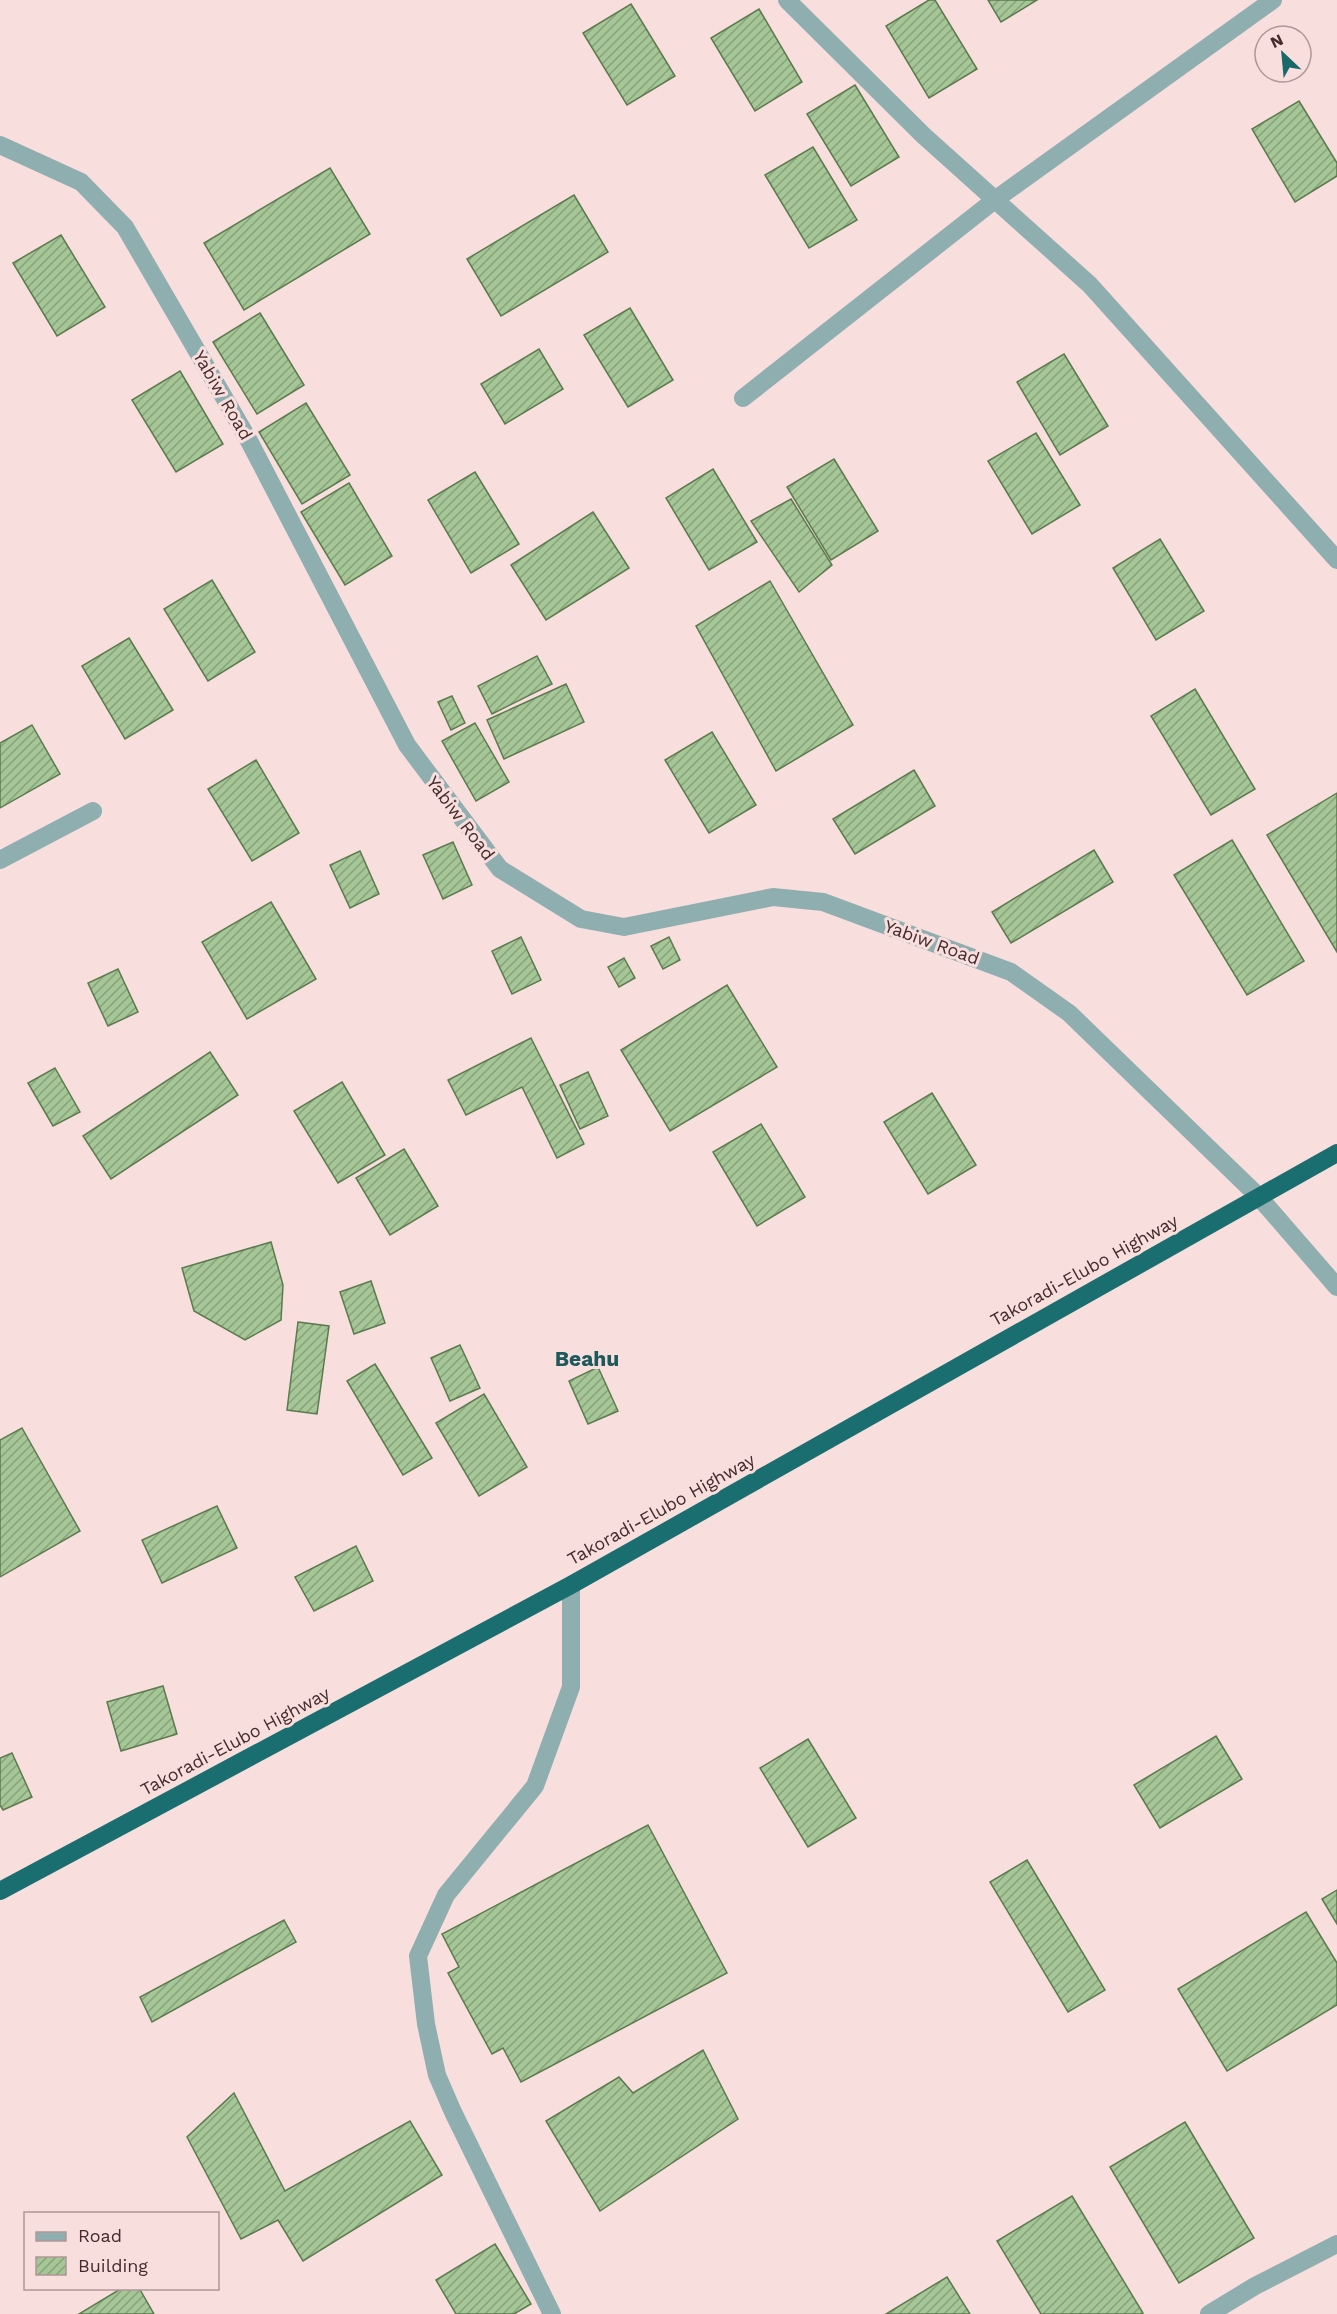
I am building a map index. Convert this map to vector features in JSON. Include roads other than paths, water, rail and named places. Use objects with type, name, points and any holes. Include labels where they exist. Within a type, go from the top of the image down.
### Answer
[{"type":"highway","name":"Takoradi-Elubo Highway","points":[[0,1891],[571,1585],[1337,1153]]},
{"type":"street","points":[[787,0],[923,135],[1090,285],[1337,560]]},
{"type":"street","points":[[743,398],[996,199],[1273,0]]},
{"type":"street","name":"Yabiw Road","points":[[0,145],[81,182],[125,227],[247,437],[407,745],[500,869],[581,919],[624,927],[773,897],[823,902],[1011,972],[1069,1013],[1258,1196],[1337,1287]]},
{"type":"street","points":[[0,860],[93,811]]},
{"type":"street","points":[[552,2314],[437,2075],[426,2024],[418,1956],[446,1895],[535,1786],[571,1687],[571,1585]]},
{"type":"street","points":[[1209,2314],[1255,2286],[1337,2244]]},
{"type":"district","name":"Beahu","points":[[587,1358]]}]
